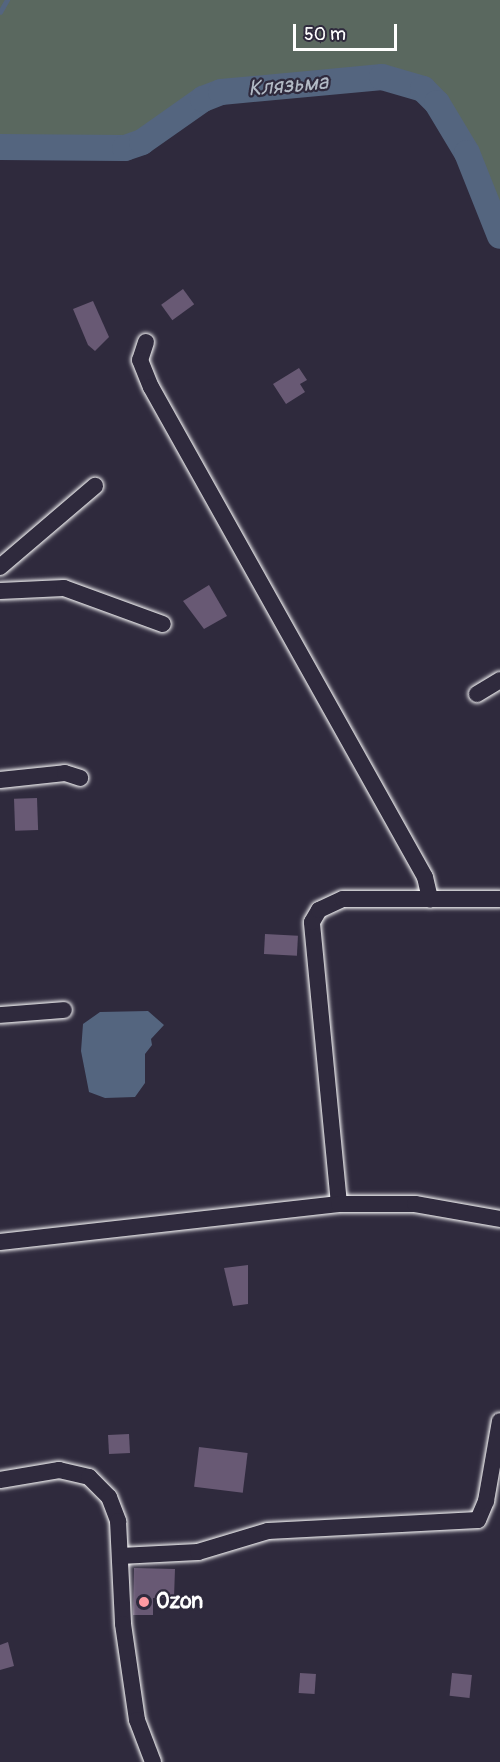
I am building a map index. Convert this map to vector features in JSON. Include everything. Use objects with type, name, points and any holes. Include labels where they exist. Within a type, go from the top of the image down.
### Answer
[{"type":"street","points":[[146,342],[140,360],[151,387],[425,877],[430,899]]},
{"type":"street","points":[[0,567],[95,486]]},
{"type":"street","points":[[0,591],[64,588],[163,624]]},
{"type":"street","points":[[477,694],[500,680]]},
{"type":"street","points":[[0,780],[65,773],[80,778]]},
{"type":"street","points":[[339,1203],[312,922],[319,910],[343,899],[500,898]]},
{"type":"street","points":[[0,1015],[64,1010]]},
{"type":"street","points":[[0,1242],[339,1203],[415,1204],[500,1219]]},
{"type":"street","points":[[120,1556],[198,1552],[268,1531],[478,1520],[486,1501],[500,1421]]},
{"type":"street","points":[[0,1480],[59,1470],[89,1477],[109,1497],[118,1521],[123,1624],[137,1720],[153,1762]]},
{"type":"shaded area","points":[[0,0],[500,0],[500,215],[466,135],[427,84],[342,77],[217,85],[173,106],[122,143],[0,139]]},
{"type":"water","points":[[148,1011],[164,1025],[151,1039],[152,1045],[145,1054],[145,1083],[135,1097],[105,1098],[89,1092],[81,1051],[83,1024],[100,1012]]},
{"type":"building","points":[[183,289],[194,304],[172,320],[161,305]]},
{"type":"building","points":[[93,301],[109,337],[95,351],[88,345],[73,309]]},
{"type":"building","points":[[299,368],[307,380],[300,384],[305,392],[286,404],[273,384]]},
{"type":"building","points":[[209,585],[227,616],[204,629],[183,601]]},
{"type":"building","points":[[37,798],[38,830],[15,831],[14,799]]},
{"type":"building","points":[[265,934],[298,936],[297,956],[264,954]]},
{"type":"building","points":[[248,1265],[248,1304],[233,1306],[224,1268]]},
{"type":"building","points":[[129,1434],[130,1453],[109,1454],[108,1435]]},
{"type":"building","points":[[199,1447],[248,1453],[243,1493],[194,1487]]},
{"type":"building","points":[[134,1568],[175,1569],[174,1598],[153,1598],[153,1615],[133,1615]]},
{"type":"building","points":[[8,1642],[14,1666],[0,1670],[0,1645]]},
{"type":"building","points":[[300,1673],[316,1674],[315,1694],[299,1693]]},
{"type":"building","points":[[452,1673],[472,1675],[469,1698],[450,1696]]},
{"type":"waterway","points":[[0,12],[7,0]]},
{"type":"waterway","name":"Клязьма","points":[[0,147],[125,148],[142,142],[203,99],[221,92],[382,77],[423,89],[437,103],[467,153],[500,236]]},
{"type":"place","name":"Ozon","points":[[144,1602]]}]
